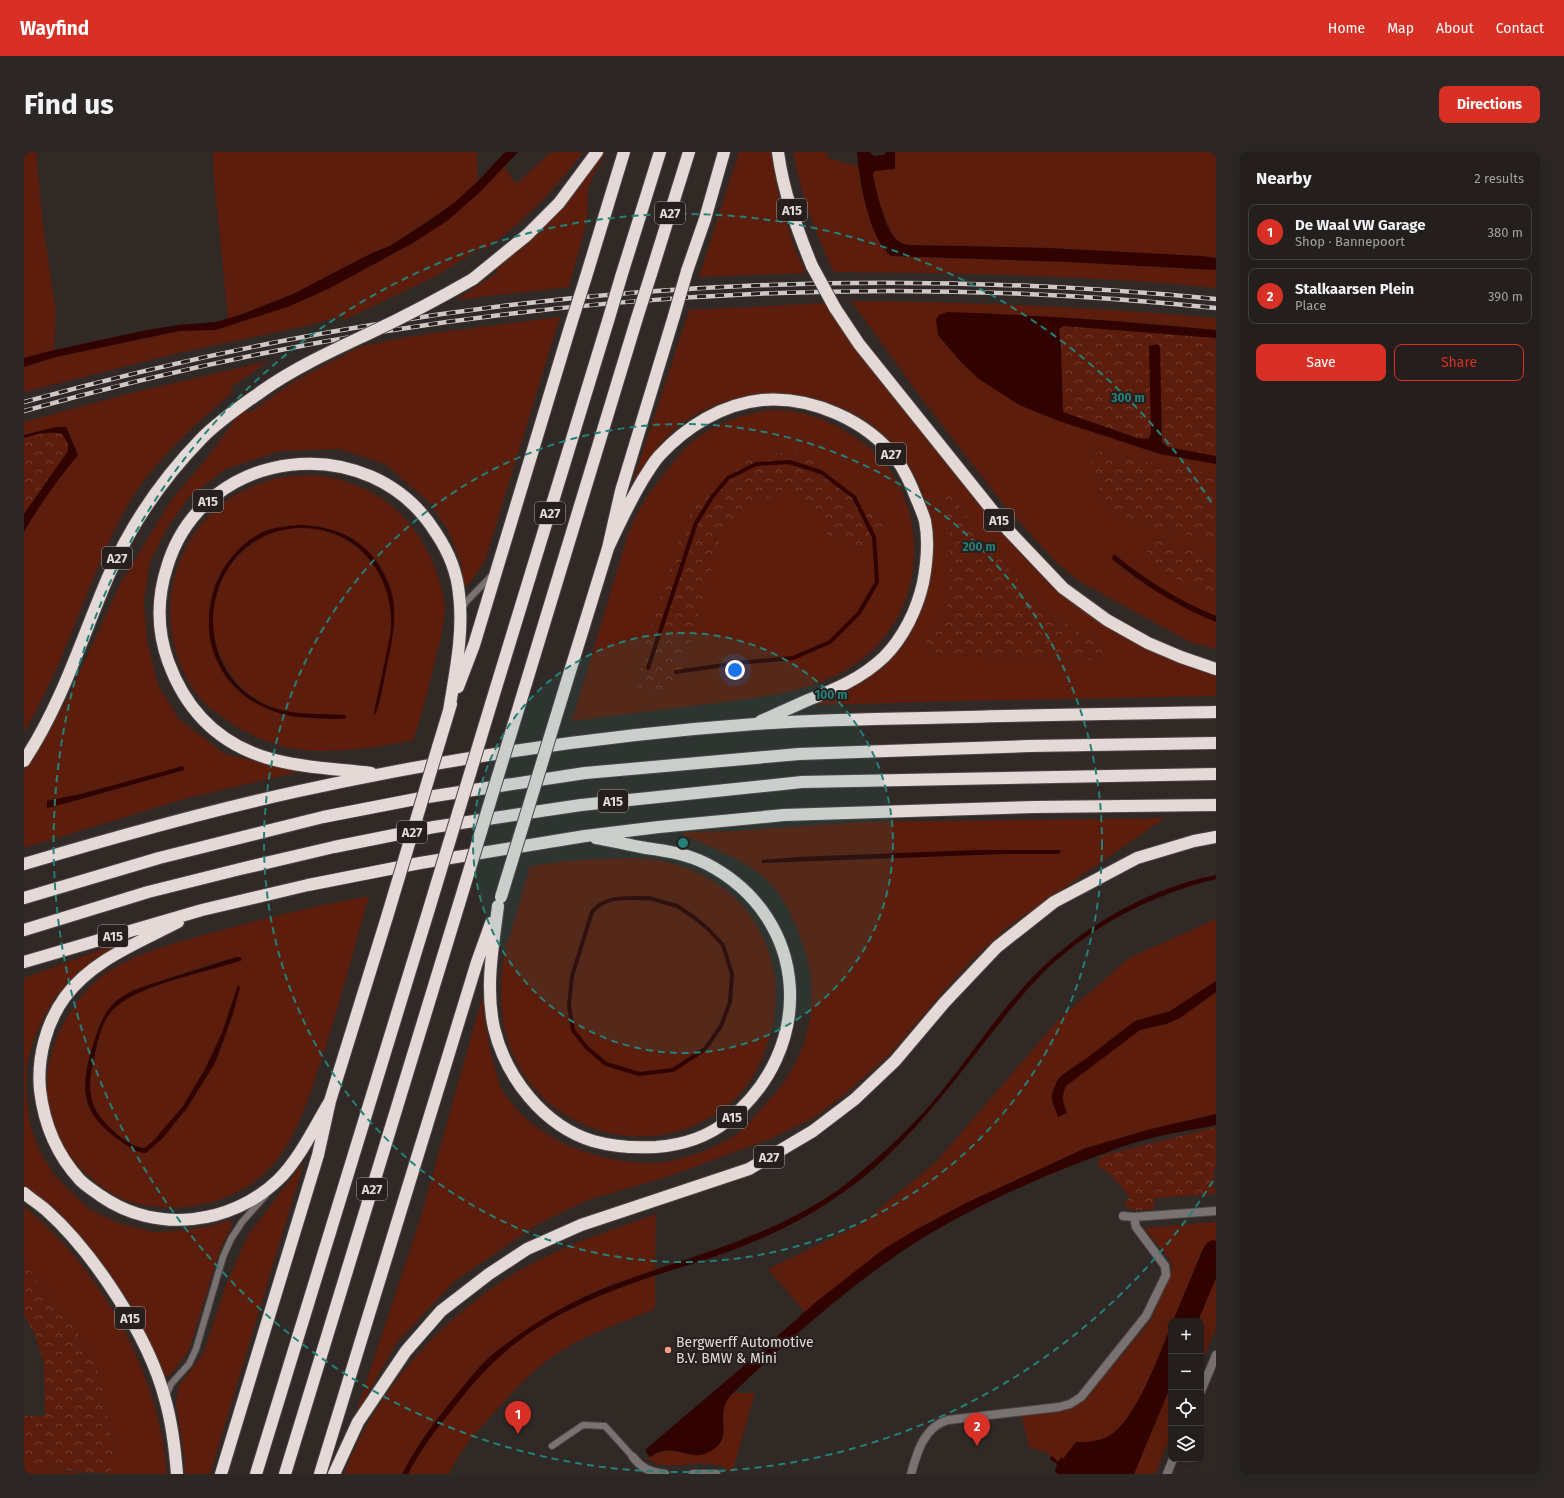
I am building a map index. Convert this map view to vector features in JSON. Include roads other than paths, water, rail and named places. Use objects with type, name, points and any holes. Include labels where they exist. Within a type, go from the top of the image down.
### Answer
[{"type":"highway","name":"A27","points":[[24,761],[54,710],[73,667],[108,577],[129,535],[156,493],[203,438],[232,413],[285,375],[409,314],[472,279],[527,235],[559,204],[597,152]]},
{"type":"highway","name":"A27","points":[[221,1474],[318,1155],[330,1101],[386,917],[449,711],[474,645],[624,152]]},
{"type":"highway","name":"A27","points":[[256,1474],[660,152]]},
{"type":"highway","name":"A27","points":[[285,1474],[637,318],[689,152]]},
{"type":"highway","name":"A27","points":[[320,1474],[477,962],[500,902],[608,548],[621,491],[724,152]]},
{"type":"highway","name":"A15","points":[[778,152],[785,189],[798,232],[812,266],[835,308],[859,344],[988,507],[1018,542],[1063,588],[1107,620],[1148,643],[1216,669]]},
{"type":"highway","name":"A27","points":[[608,548],[634,495],[659,456],[688,429],[716,413],[736,406],[760,400],[782,399],[804,402],[832,411],[854,423],[877,440],[898,461],[912,486],[925,520],[927,565],[914,614],[901,636],[886,656],[867,672],[848,684],[756,724]]},
{"type":"highway","name":"A15","points":[[382,774],[272,760],[250,752],[204,722],[184,697],[171,671],[160,634],[159,616],[163,579],[174,546],[193,516],[206,503],[241,478],[264,469],[288,464],[312,463],[337,465],[378,479],[393,488],[420,511],[444,545],[452,565],[459,594],[460,640],[449,711]]},
{"type":"highway","name":"A15","points":[[24,864],[185,818],[298,791],[382,774],[529,748],[609,738],[756,724],[1032,715],[1216,712]]},
{"type":"highway","name":"A15","points":[[24,898],[159,858],[323,817],[421,798],[585,773],[799,754],[1029,746],[1216,743]]},
{"type":"highway","name":"A15","points":[[24,930],[148,892],[240,868],[434,827],[581,805],[802,782],[1216,774]]},
{"type":"highway","name":"A15","points":[[24,962],[202,910],[308,885],[376,871],[585,836],[784,815],[1034,808],[1216,805]]},
{"type":"highway","name":"A15","points":[[500,902],[490,985],[495,1029],[502,1052],[511,1070],[520,1085],[535,1104],[557,1123],[574,1133],[594,1141],[622,1147],[647,1147],[677,1144],[706,1134],[726,1122],[746,1104],[764,1083],[779,1054],[787,1031],[790,1010],[789,978],[784,954],[776,935],[766,917],[751,898],[736,884],[707,864],[689,856],[670,851],[585,836]]},
{"type":"highway","name":"A27","points":[[334,1474],[358,1422],[406,1351],[442,1311],[489,1274],[527,1249],[581,1225],[749,1169],[814,1131],[855,1099],[896,1061],[944,1003],[997,947],[1054,902],[1137,858],[1194,841],[1216,837]]},
{"type":"highway","name":"A27","points":[[202,910],[113,955],[85,976],[66,996],[59,1006],[48,1030],[41,1054],[39,1082],[41,1101],[55,1144],[71,1169],[82,1181],[109,1201],[136,1213],[168,1220],[205,1218],[224,1213],[245,1204],[262,1193],[279,1179],[302,1150],[330,1101]]},
{"type":"highway","name":"A15","points":[[24,1193],[46,1211],[77,1242],[110,1286],[136,1329],[155,1367],[165,1399],[175,1450],[177,1474]]},
{"type":"street","points":[[1123,1216],[1134,1217],[1216,1211]]},
{"type":"street","points":[[911,1474],[922,1441],[932,1428],[941,1422],[1058,1407],[1070,1404],[1080,1397],[1146,1316],[1166,1275],[1165,1266],[1136,1227],[1134,1217]]},
{"type":"street","points":[[1201,1390],[1215,1359]]},
{"type":"street","points":[[633,1457],[642,1468],[655,1473],[665,1474]]},
{"type":"street","points":[[1167,1474],[1172,1462]]},
{"type":"street","points":[[693,1474],[716,1474]]},
{"type":"lane","name":"A27","points":[[460,612],[466,602],[497,570]]},
{"type":"lane","name":"A27","points":[[165,1399],[170,1384],[188,1364],[196,1349],[223,1257],[231,1239],[242,1222],[279,1179]]},
{"type":"lane","points":[[552,1446],[583,1425],[604,1426],[633,1457]]},
{"type":"waterway","points":[[648,668],[696,523],[712,497],[728,478],[756,464],[789,462],[821,472],[854,497],[874,537],[877,582],[859,613],[830,642],[793,658],[737,663],[676,672]]},
{"type":"waterway","points":[[626,898],[649,898],[677,906],[708,929],[723,945],[732,974],[730,1002],[721,1026],[705,1049],[673,1070],[639,1074],[606,1064],[586,1047],[573,1030],[569,1006],[572,976],[592,912],[604,902],[611,900],[626,898]]},
{"type":"railway","points":[[24,402],[156,368],[333,331],[482,309],[587,297],[691,289],[796,284],[901,283],[1006,285],[1111,290],[1216,299]]},
{"type":"railway","points":[[24,411],[169,374],[317,343],[465,319],[615,303],[765,293],[916,291],[1066,296],[1216,308]]},
{"type":"place","name":"Bergwerff Automotive B.V. BMW & Mini","points":[[668,1350]]},
{"type":"place","name":"De Waal VW Garage","points":[[518,1434]]},
{"type":"place","name":"Stalkaarsen Plein","points":[[977,1446]]}]
